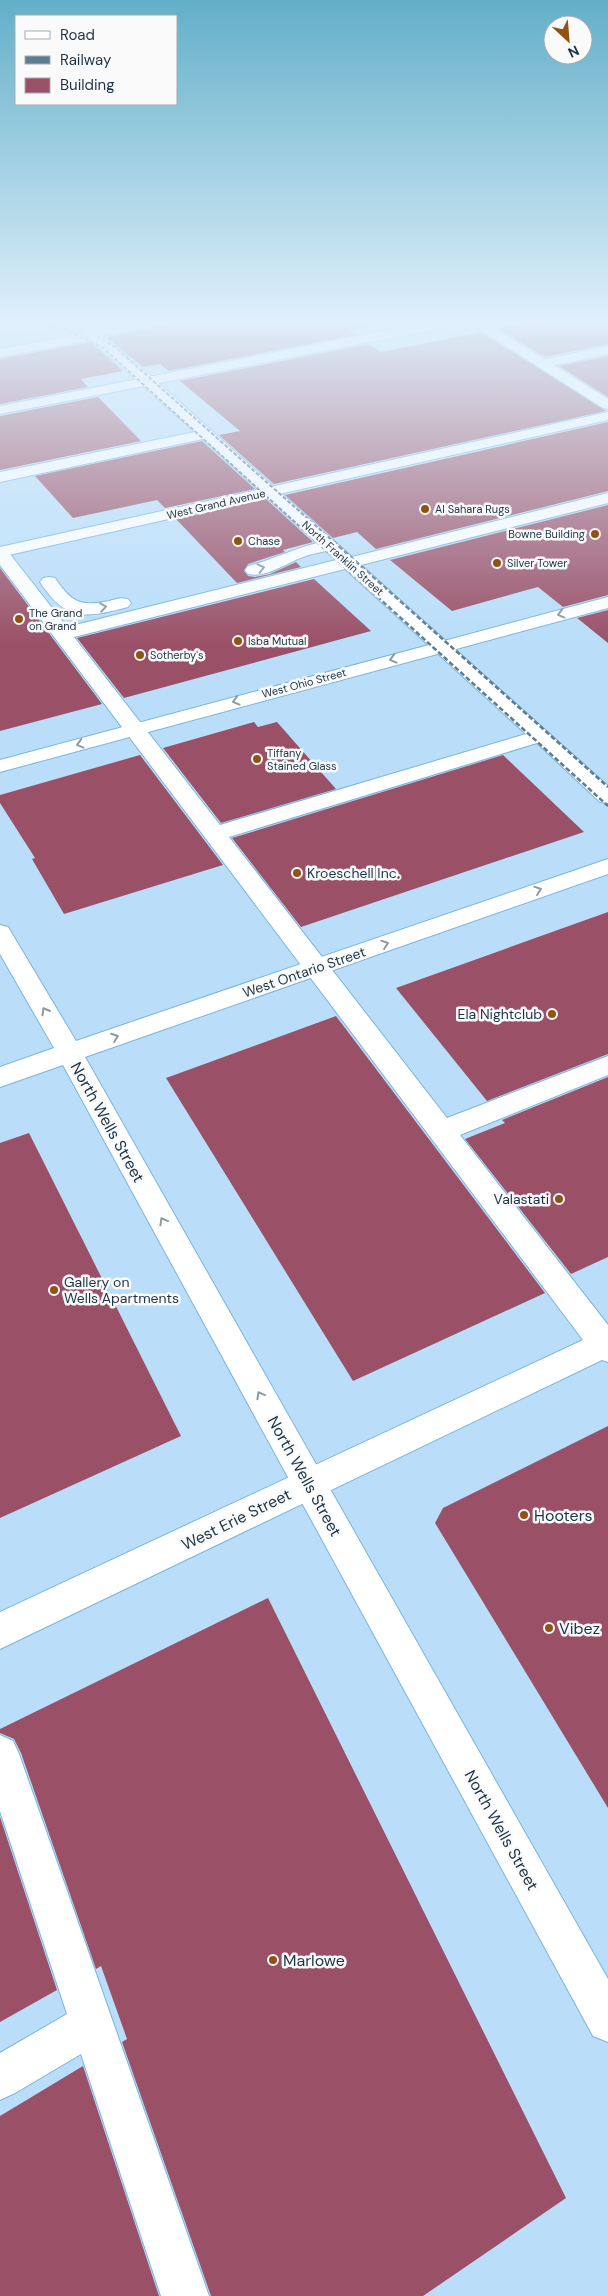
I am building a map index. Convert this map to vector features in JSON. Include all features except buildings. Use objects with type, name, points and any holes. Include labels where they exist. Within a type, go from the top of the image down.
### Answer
[{"type":"main road","name":"North Franklin Street","points":[[200,428],[608,797]]},
{"type":"main road","name":"West Grand Avenue","points":[[0,553],[554,428]]},
{"type":"main road","points":[[0,477],[206,434]]},
{"type":"main road","points":[[49,582],[58,596],[70,606],[88,609],[111,606],[188,594],[348,562],[608,498]]},
{"type":"main road","points":[[62,634],[276,564],[297,553],[328,545]]},
{"type":"main road","points":[[0,553],[441,1131],[607,1345]]},
{"type":"main road","name":"West Ohio Street","points":[[0,766],[608,602]]},
{"type":"main road","points":[[214,834],[540,736]]},
{"type":"main road","name":"West Ontario Street","points":[[0,1078],[608,866]]},
{"type":"main road","name":"North Wells Street","points":[[0,933],[70,1053],[608,2020]]},
{"type":"main road","points":[[441,1131],[608,1064]]},
{"type":"main road","name":"West Erie Street","points":[[0,1631],[607,1345]]},
{"type":"main road","points":[[0,1754],[185,2296]]},
{"type":"main road","points":[[0,2078],[92,2023]]},
{"type":"railway","points":[[191,428],[318,543]]},
{"type":"railway","points":[[206,428],[335,543]]},
{"type":"railway","points":[[316,541],[608,806]]},
{"type":"railway","points":[[333,541],[608,787]]},
{"type":"place","name":"Al Sahara Rugs","points":[[425,509]]},
{"type":"place","name":"Bowne Building","points":[[595,534]]},
{"type":"place","name":"Chase","points":[[238,541]]},
{"type":"place","name":"Silver Tower","points":[[497,563]]},
{"type":"place","name":"The Grand on Grand","points":[[19,619]]},
{"type":"place","name":"Isba Mutual","points":[[238,641]]},
{"type":"place","name":"Sotherby's","points":[[140,655]]},
{"type":"place","name":"Tiffany Stained Glass","points":[[257,759]]},
{"type":"place","name":"Kroeschell Inc.","points":[[297,873]]},
{"type":"place","name":"Ela Nightclub","points":[[552,1014]]},
{"type":"place","name":"Valastati","points":[[559,1199]]},
{"type":"place","name":"Gallery on Wells Apartments","points":[[54,1290]]},
{"type":"place","name":"Hooters","points":[[524,1515]]},
{"type":"place","name":"Vibez","points":[[549,1628]]},
{"type":"place","name":"Marlowe","points":[[273,1960]]}]
